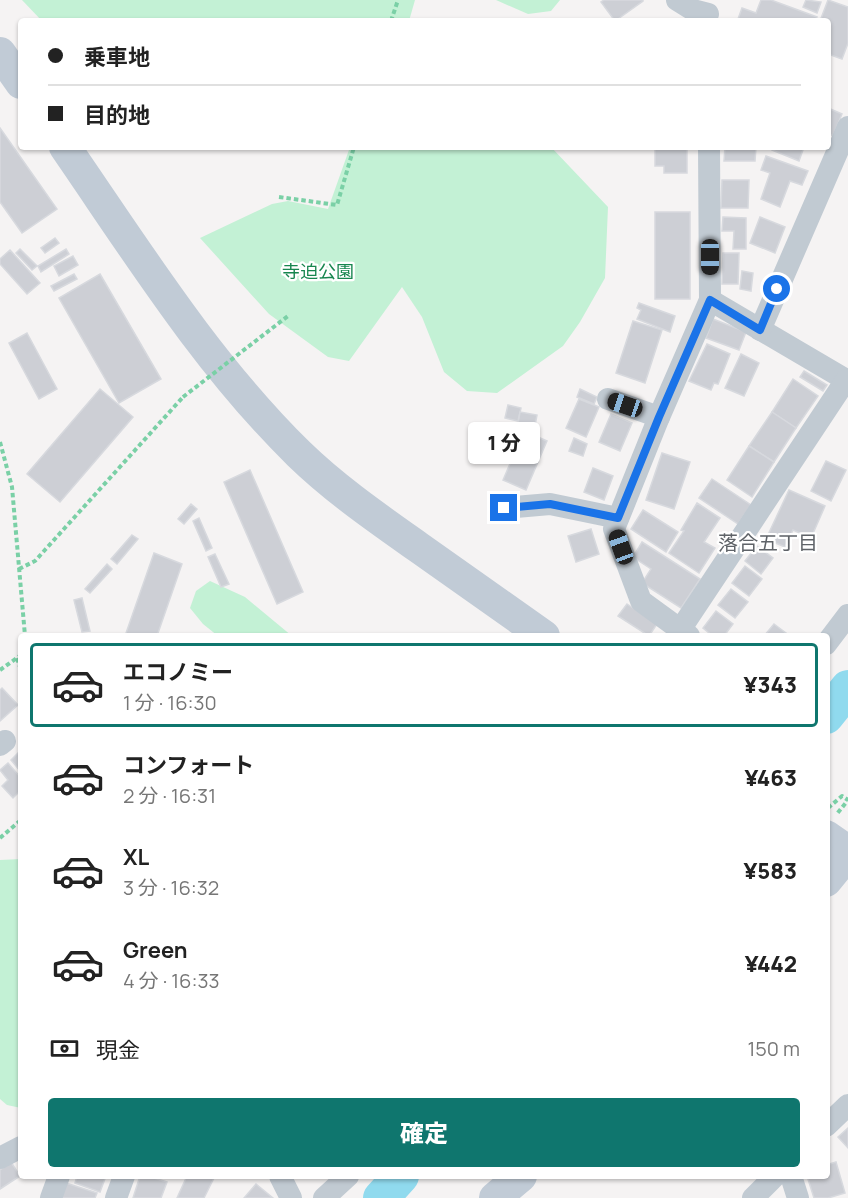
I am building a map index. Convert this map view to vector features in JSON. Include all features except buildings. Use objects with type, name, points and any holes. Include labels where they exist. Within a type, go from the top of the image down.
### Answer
[{"type":"street","points":[[677,0],[693,10],[713,12]]},
{"type":"street","points":[[0,52],[18,79]]},
{"type":"street","points":[[760,330],[848,127]]},
{"type":"street","points":[[67,150],[192,330],[250,403],[278,433],[354,502],[540,633]]},
{"type":"street","points":[[709,150],[710,300],[659,417],[614,529],[641,602],[685,633],[847,381],[710,300]]},
{"type":"street","points":[[608,399],[659,417]]},
{"type":"street","points":[[504,508],[550,504],[618,518]]},
{"type":"street","points":[[830,639],[848,615]]},
{"type":"street","points":[[830,823],[848,853],[830,876]]},
{"type":"street","points":[[830,1122],[848,1105]]},
{"type":"street","points":[[0,1158],[18,1149]]},
{"type":"street","points":[[51,1198],[58,1179]]},
{"type":"street","points":[[116,1198],[123,1179]]},
{"type":"street","points":[[282,1179],[291,1198]]},
{"type":"street","points":[[324,1198],[345,1179]]},
{"type":"street","points":[[495,1198],[517,1179]]},
{"type":"street","points":[[753,1198],[772,1179]]},
{"type":"street","points":[[792,1179],[798,1198]]},
{"type":"path","points":[[393,18],[398,0]]},
{"type":"path","points":[[279,197],[337,205],[353,150]]},
{"type":"path","points":[[19,568],[35,561],[183,398],[288,316]]},
{"type":"path","points":[[0,442],[12,487],[25,633]]},
{"type":"path","points":[[0,670],[18,658]]},
{"type":"path","points":[[830,819],[842,796],[848,800],[830,820]]},
{"type":"path","points":[[0,838],[18,823]]},
{"type":"green space","points":[[22,0],[415,0],[410,18],[39,18]]},
{"type":"green space","points":[[496,0],[560,0],[551,11],[528,14]]},
{"type":"green space","name":"寺迫公園","points":[[349,150],[554,150],[608,207],[605,278],[580,322],[563,346],[497,393],[467,391],[444,372],[422,317],[402,287],[349,361],[328,357],[269,314],[200,238],[272,204],[288,201],[328,209]]},
{"type":"green space","points":[[210,581],[245,597],[288,633],[214,633],[203,624],[190,608],[196,591]]},
{"type":"green space","points":[[18,859],[18,1107],[7,1105],[0,1099],[0,860]]},
{"type":"waterway","points":[[830,711],[848,688]]},
{"type":"waterway","points":[[381,1198],[398,1179]]},
{"type":"district","name":"落合五丁目","points":[[768,542]]},
{"type":"route","points":[[504,508],[550,504],[618,518],[710,300],[760,330],[777,289]]}]
